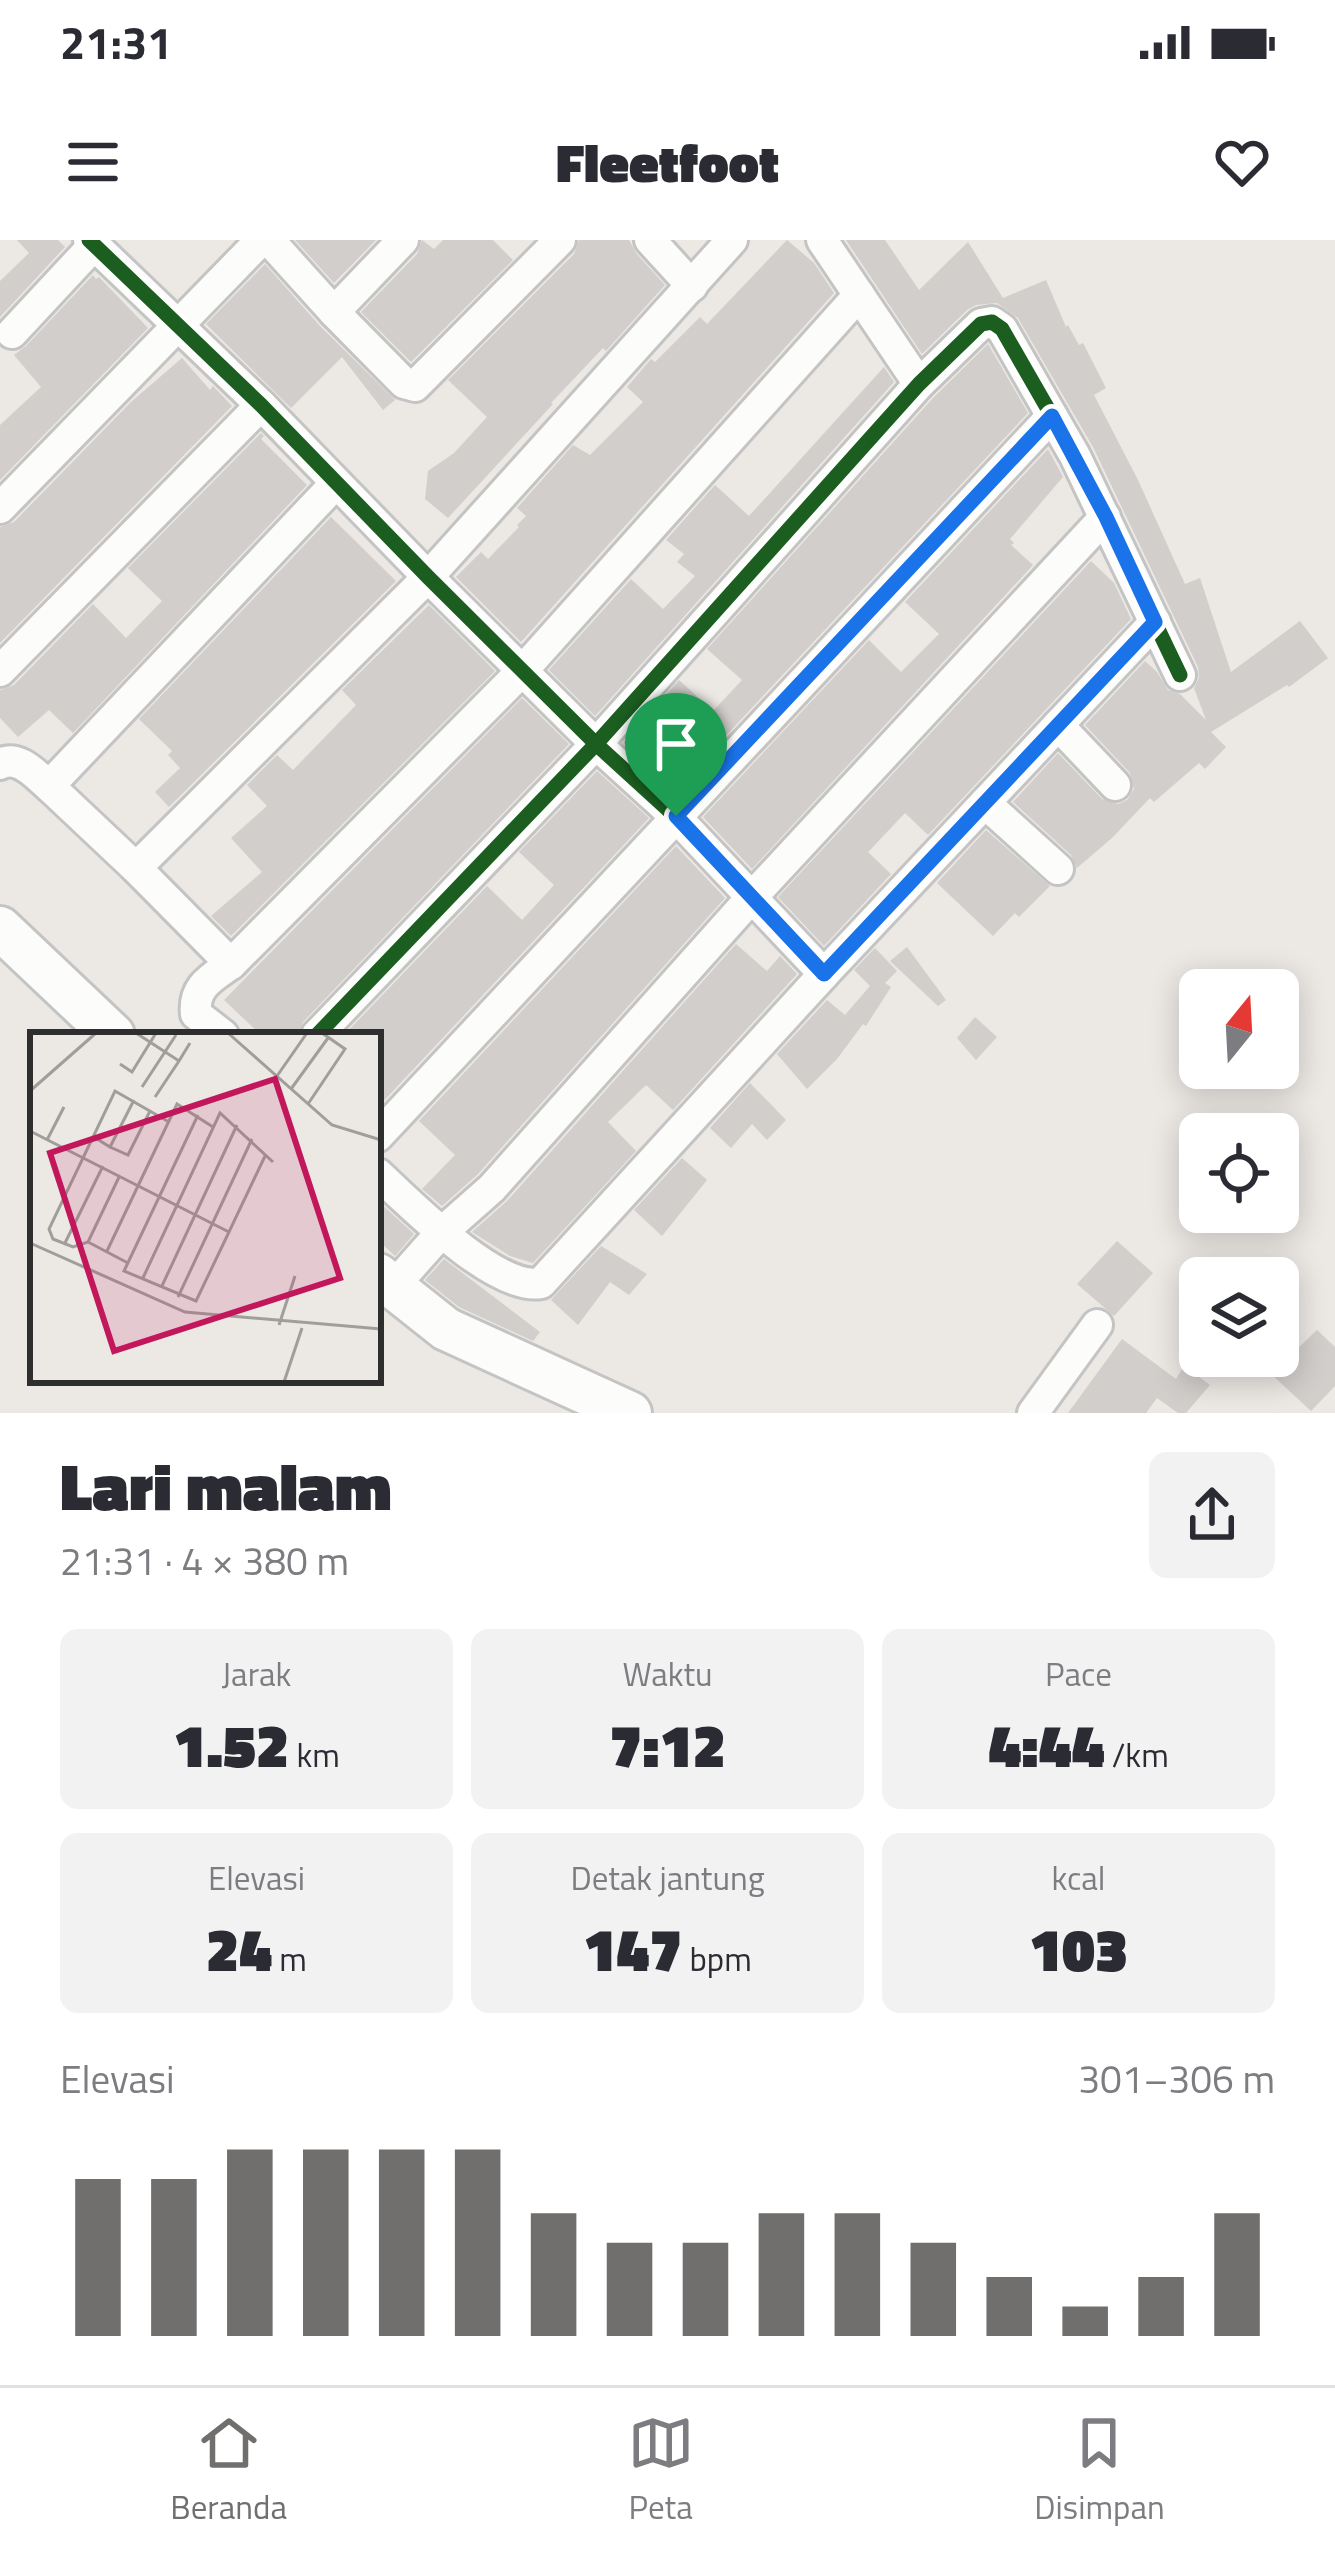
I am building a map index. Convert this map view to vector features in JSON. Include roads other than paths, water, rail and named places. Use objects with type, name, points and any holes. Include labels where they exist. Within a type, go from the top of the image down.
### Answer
[{"type":"street","points":[[0,508],[265,240],[404,383],[415,386],[560,240]]},
{"type":"street","points":[[334,312],[403,240]]},
{"type":"street","points":[[650,240],[692,286]]},
{"type":"street","points":[[136,868],[428,577],[732,240]]},
{"type":"street","points":[[822,240],[919,384]]},
{"type":"street","points":[[12,333],[92,242],[261,405],[596,744],[676,816],[824,974]]},
{"type":"street","points":[[219,1032],[196,1014],[199,989],[231,964],[523,670],[859,295]]},
{"type":"street","points":[[320,1032],[596,744],[919,384],[981,324],[992,322],[1002,329],[1052,416],[1106,517],[1180,675]]},
{"type":"street","points":[[0,671],[261,405]]},
{"type":"street","points":[[381,1133],[1052,416]]},
{"type":"street","points":[[49,786],[336,483]]},
{"type":"street","points":[[630,1413],[446,1329],[385,1281],[491,1188],[1106,517]]},
{"type":"street","points":[[381,1177],[440,1234],[512,1279],[528,1286],[541,1283],[1155,622]]},
{"type":"street","points":[[1058,725],[1115,785]]},
{"type":"street","points":[[0,764],[15,761],[49,786],[231,964]]},
{"type":"street","points":[[986,803],[1058,868]]},
{"type":"street","points":[[0,928],[110,1032]]},
{"type":"street","points":[[1033,1413],[1097,1325]]}]
